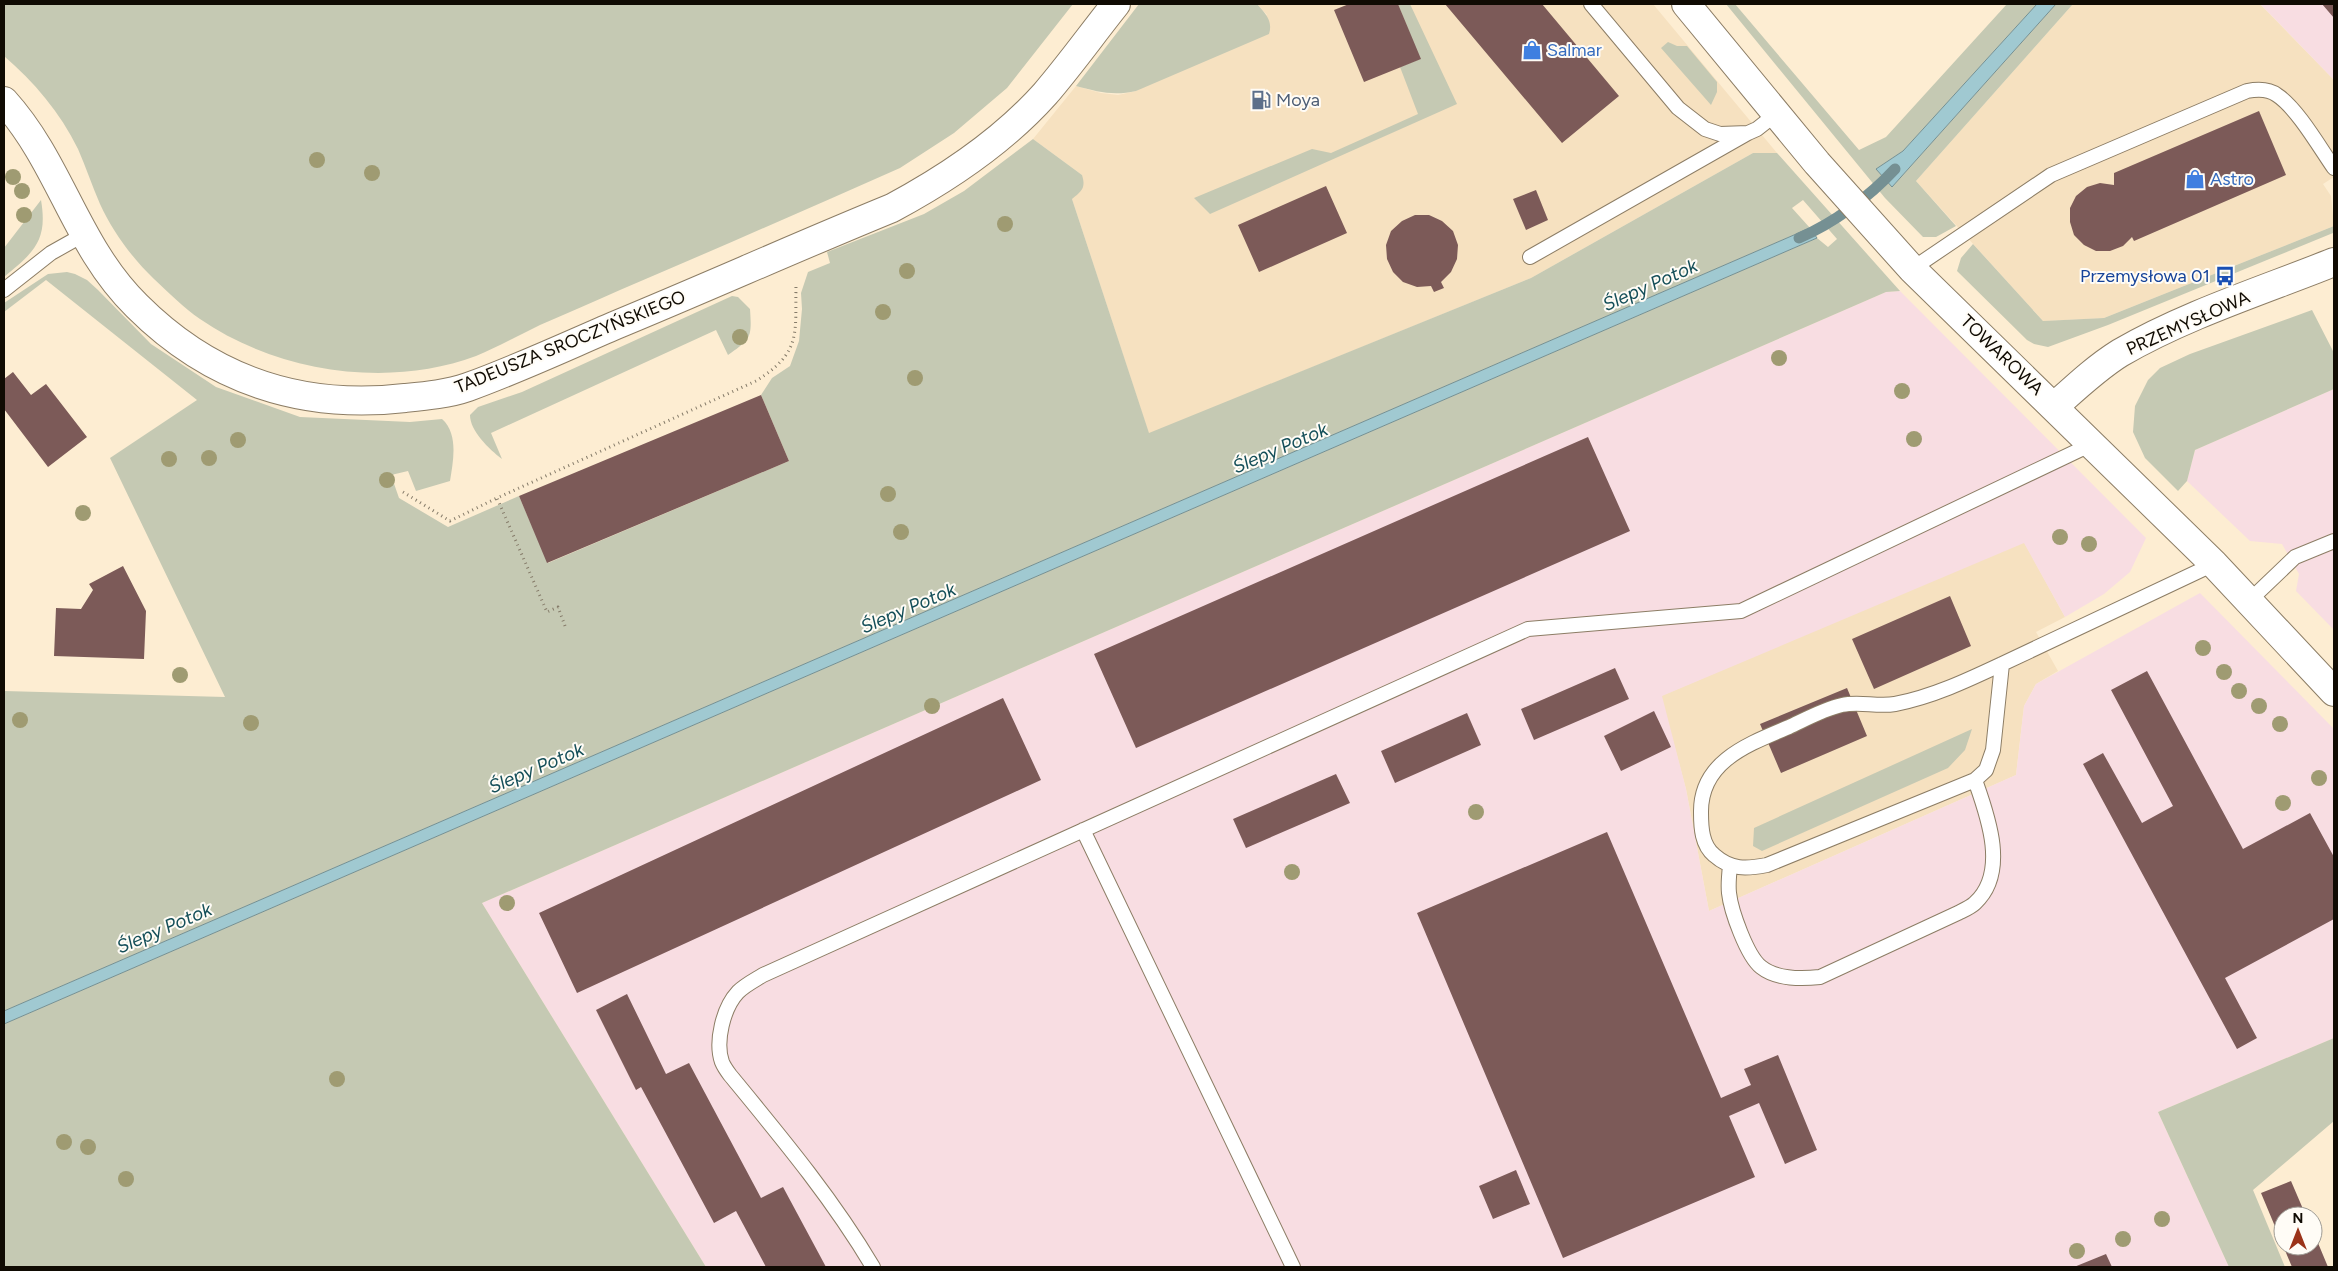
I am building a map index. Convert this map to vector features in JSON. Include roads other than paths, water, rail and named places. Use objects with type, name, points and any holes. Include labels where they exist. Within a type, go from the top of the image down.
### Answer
[{"type":"street","name":"TADEUSZA SROCZYŃSKIEGO","points":[[4,101],[22,121],[39,147],[83,235],[106,271],[137,306],[182,344],[236,375],[264,386],[312,398],[346,401],[390,400],[467,387],[771,260],[892,208],[926,190],[978,155],[1024,114],[1044,94],[1116,4]]},
{"type":"street","name":"TOWAROWA","points":[[1686,4],[1817,163],[1912,269],[2055,406],[2214,564],[2334,692]]},
{"type":"street","name":"PRZEMYSŁOWA","points":[[2055,406],[2088,376],[2119,354],[2142,342],[2204,314],[2334,262]]},
{"type":"lane","points":[[1591,4],[1690,120],[1705,129],[1720,134],[1748,133]]},
{"type":"lane","points":[[1912,269],[2051,174],[2247,91],[2256,90],[2272,93],[2283,100],[2334,168]]},
{"type":"lane","points":[[1530,257],[1748,133],[1757,130],[1776,114]]},
{"type":"lane","points":[[4,290],[51,253],[83,235]]},
{"type":"lane","points":[[873,1267],[817,1182],[730,1076],[722,1062],[721,1033],[729,1006],[738,993],[764,975],[1528,629],[1741,611],[2092,444]]},
{"type":"lane","points":[[2249,601],[2295,557],[2334,541]]},
{"type":"lane","points":[[2002,664],[1992,750],[1986,770],[1975,780],[1767,865],[1746,869],[1730,866],[1707,849],[1701,811],[1704,790],[1712,773],[1724,760],[1744,746],[1843,704],[1894,704],[1944,689],[2002,664],[2214,564]]},
{"type":"lane","points":[[1730,866],[1729,893],[1751,957],[1762,968],[1780,975],[1801,979],[1820,977],[1958,913],[1976,902],[1986,888],[1992,870],[1993,851],[1990,825],[1975,780]]},
{"type":"lane","points":[[1083,830],[1293,1267]]},
{"type":"water","points":[[2037,4],[2056,4],[1892,187],[1876,169],[1903,151]]},
{"type":"water","points":[[1810,228],[1817,238],[4,1024],[4,1011]]},
{"type":"waterway","points":[[1799,238],[1838,217],[1874,189],[1895,169]]},
{"type":"place","name":"Salmar","points":[[1532,50]]},
{"type":"place","name":"Moya","points":[[1261,100]]},
{"type":"place","name":"Astro","points":[[2195,179]]},
{"type":"place","name":"Przemysłowa 01","points":[[2225,276]]},
{"type":"water label","name":"Ślepy Potok","points":[[1650,285]]},
{"type":"water label","name":"Ślepy Potok","points":[[1280,448]]},
{"type":"water label","name":"Ślepy Potok","points":[[908,608]]},
{"type":"water label","name":"Ślepy Potok","points":[[536,768]]},
{"type":"water label","name":"Ślepy Potok","points":[[164,928]]}]
